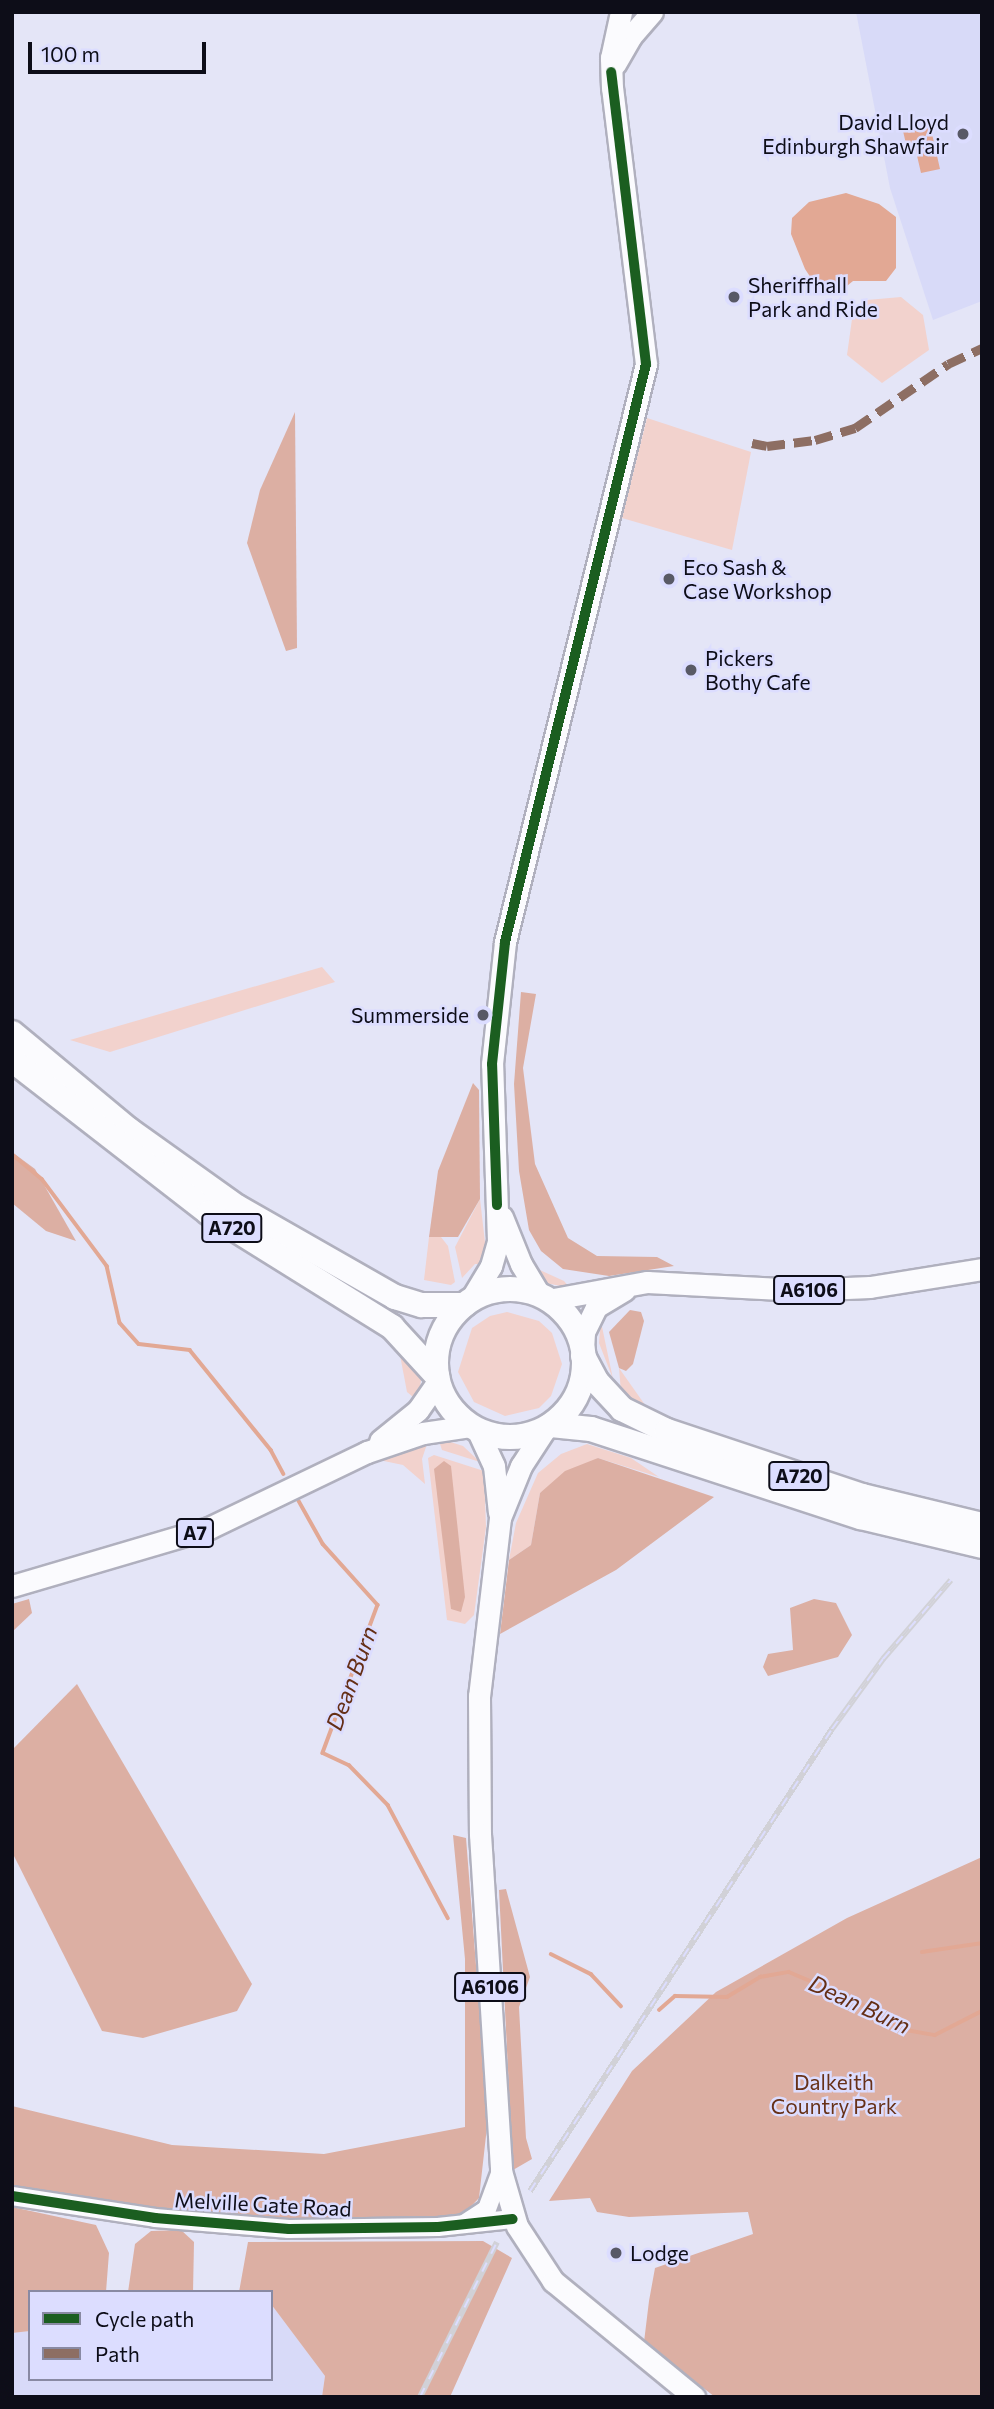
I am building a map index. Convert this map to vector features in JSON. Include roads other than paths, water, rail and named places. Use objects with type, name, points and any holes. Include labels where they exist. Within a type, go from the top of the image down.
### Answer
[{"type":"highway","name":"A720","points":[[12,1033],[129,1130],[237,1207],[395,1297],[422,1305],[467,1303]]},
{"type":"highway","name":"A720","points":[[12,1060],[161,1179],[265,1251],[392,1327],[438,1379]]},
{"type":"highway","points":[[499,1290],[544,1298],[569,1320],[583,1353],[580,1387],[568,1408],[548,1427],[508,1438],[474,1428],[452,1409],[438,1379],[441,1337],[467,1303],[499,1290]]},
{"type":"highway","name":"A720","points":[[583,1353],[597,1382],[622,1409],[667,1431],[862,1496],[982,1525]]},
{"type":"highway","name":"A720","points":[[548,1427],[591,1429],[848,1514],[982,1546]]},
{"type":"main road","points":[[611,72],[631,36],[652,12]]},
{"type":"main road","points":[[467,1303],[495,1253],[497,1205],[492,1064],[505,942],[646,364],[611,72],[621,13]]},
{"type":"main road","points":[[497,1205],[521,1264],[544,1298]]},
{"type":"main road","name":"A6106","points":[[544,1298],[635,1284],[836,1290],[982,1269]]},
{"type":"main road","points":[[583,1353],[584,1332],[596,1307],[635,1284]]},
{"type":"main road","name":"A7","points":[[368,1451],[416,1412],[438,1379]]},
{"type":"main road","name":"A6106","points":[[548,1427],[521,1466],[500,1518],[483,1638],[478,1804],[501,2171],[513,2219],[553,2281],[694,2397]]},
{"type":"main road","name":"A7","points":[[12,1586],[209,1528],[368,1451],[423,1433],[474,1428]]},
{"type":"main road","name":"A6106","points":[[474,1428],[494,1466],[500,1518]]},
{"type":"street","name":"Melville Gate Road","points":[[457,2226],[487,2209],[501,2171]]},
{"type":"street","name":"Melville Gate Road","points":[[12,2196],[155,2218],[289,2229],[457,2226],[513,2219]]},
{"type":"waterway","name":"Dean Burn","points":[[12,1154],[42,1179],[107,1266],[120,1323],[139,1344],[190,1350],[271,1450],[284,1474]]},
{"type":"waterway","name":"Dean Burn","points":[[299,1501],[323,1544],[378,1605],[323,1753],[349,1765],[388,1805],[448,1918]]},
{"type":"waterway","points":[[922,1952],[982,1943]]},
{"type":"waterway","name":"Dean Burn","points":[[551,1954],[591,1974],[621,2006]]},
{"type":"waterway","name":"Dean Burn","points":[[659,2010],[675,1996],[727,1997],[760,1977],[789,1972],[851,1998],[906,2030],[935,2035],[982,2011]]},
{"type":"railway","points":[[530,2191],[832,1729],[883,1659],[951,1580]]},
{"type":"railway","points":[[420,2397],[497,2242]]},
{"type":"place","name":"David Lloyd Edinburgh Shawfair","points":[[963,134]]},
{"type":"place","name":"Sheriffhall Park and Ride","points":[[734,297]]},
{"type":"place","name":"Eco Sash & Case Workshop","points":[[669,579]]},
{"type":"place","name":"Pickers Bothy Cafe","points":[[691,670]]},
{"type":"place","name":"Summerside","points":[[483,1015]]},
{"type":"place","name":"Lodge","points":[[616,2253]]},
{"type":"park label","name":"Dalkeith Country Park","points":[[834,2094]]}]
